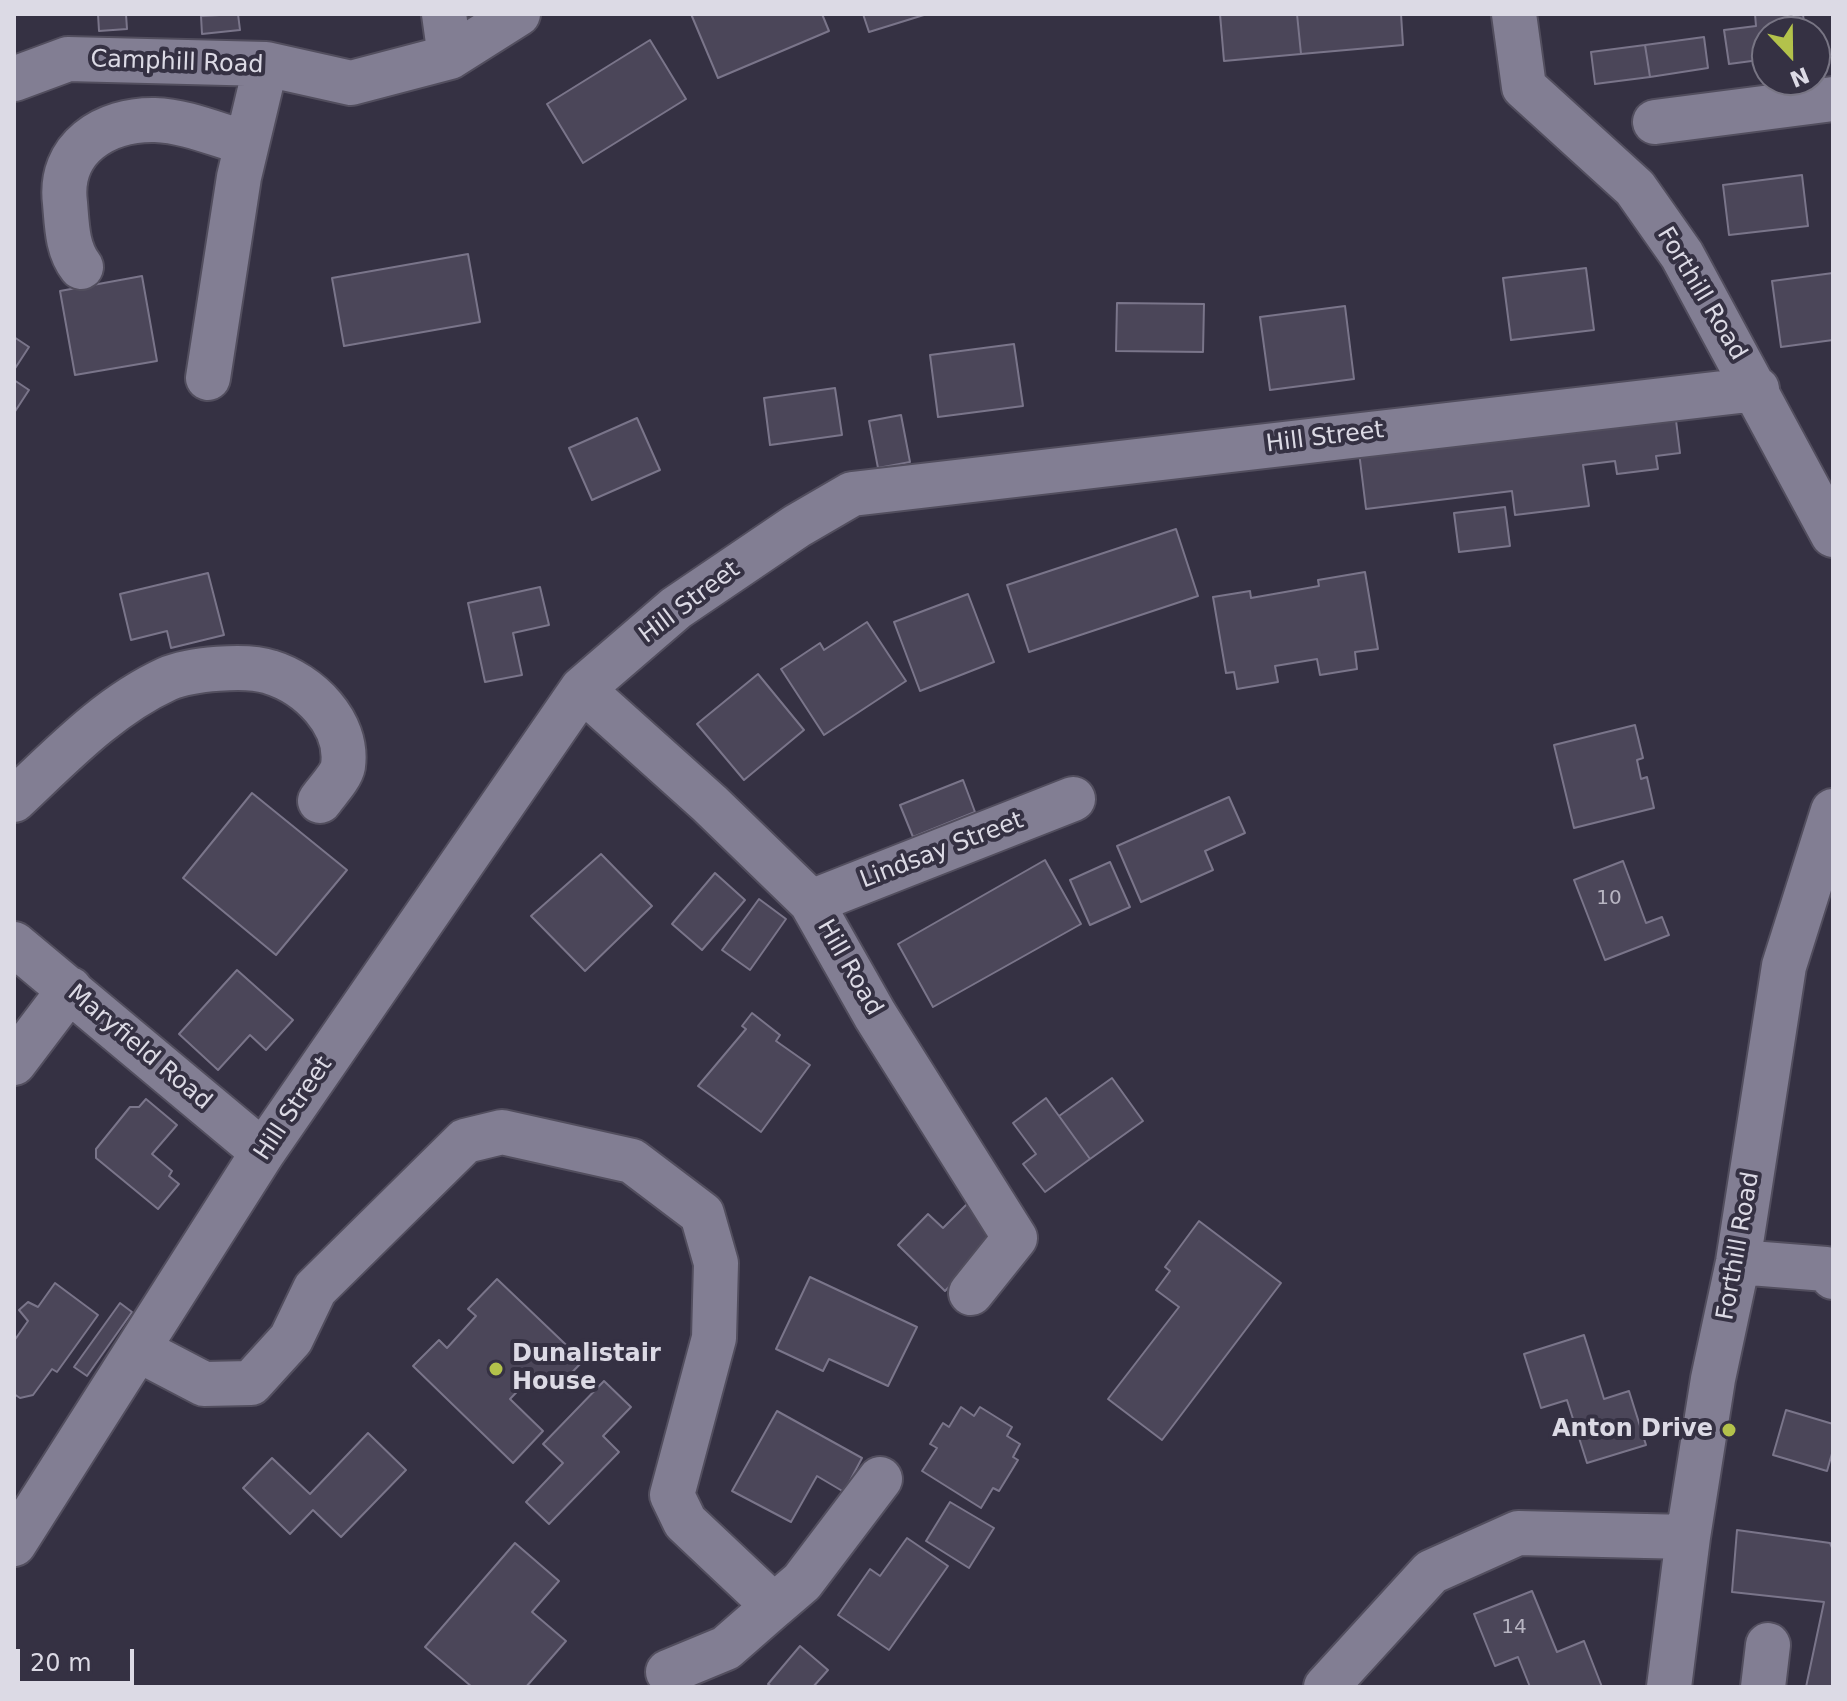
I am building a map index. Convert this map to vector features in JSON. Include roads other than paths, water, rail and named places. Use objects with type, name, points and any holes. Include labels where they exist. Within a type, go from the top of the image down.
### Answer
[{"type":"street","points":[[444,14],[450,57]]},
{"type":"street","name":"Camphill Road","points":[[14,79],[68,59],[266,64],[351,83],[450,57],[518,14]]},
{"type":"street","name":"Forthill Road","points":[[1514,14],[1524,87],[1635,188],[1682,255],[1757,389],[1833,535]]},
{"type":"street","points":[[208,378],[246,143],[266,64]]},
{"type":"street","points":[[1655,122],[1833,99]]},
{"type":"street","points":[[81,267],[71,254],[63,195],[73,152],[99,132],[154,120],[246,143]]},
{"type":"street","name":"Hill Street","points":[[14,1544],[263,1152],[582,689],[676,608],[797,526],[852,494],[1757,389]]},
{"type":"street","points":[[14,800],[75,743],[121,706],[170,678],[222,668],[270,672],[306,692],[339,726],[343,768],[320,801]]},
{"type":"street","name":"Hill Road","points":[[582,689],[710,804],[811,902],[875,1015],[1015,1238],[971,1293]]},
{"type":"street","name":"Lindsay Street","points":[[811,902],[1073,799]]},
{"type":"street","name":"Forthill Road","points":[[1669,1687],[1688,1537],[1713,1379],[1738,1262],[1784,966],[1833,811]]},
{"type":"street","name":"Maryfield Road","points":[[14,944],[263,1152]]},
{"type":"street","points":[[14,1063],[70,989]]},
{"type":"street","points":[[139,1350],[204,1384],[251,1383],[291,1339],[315,1289],[465,1141],[502,1132],[560,1142],[632,1161],[702,1214],[716,1263],[714,1338],[672,1495],[685,1522],[774,1606]]},
{"type":"street","points":[[1738,1262],[1826,1269],[1833,1277]]},
{"type":"street","points":[[668,1672],[726,1648],[802,1582],[880,1479]]},
{"type":"street","points":[[1326,1687],[1431,1572],[1518,1533],[1688,1537]]},
{"type":"place","name":"Dunalistair House","points":[[496,1369]]},
{"type":"place","name":"Anton Drive","points":[[1729,1430]]}]
